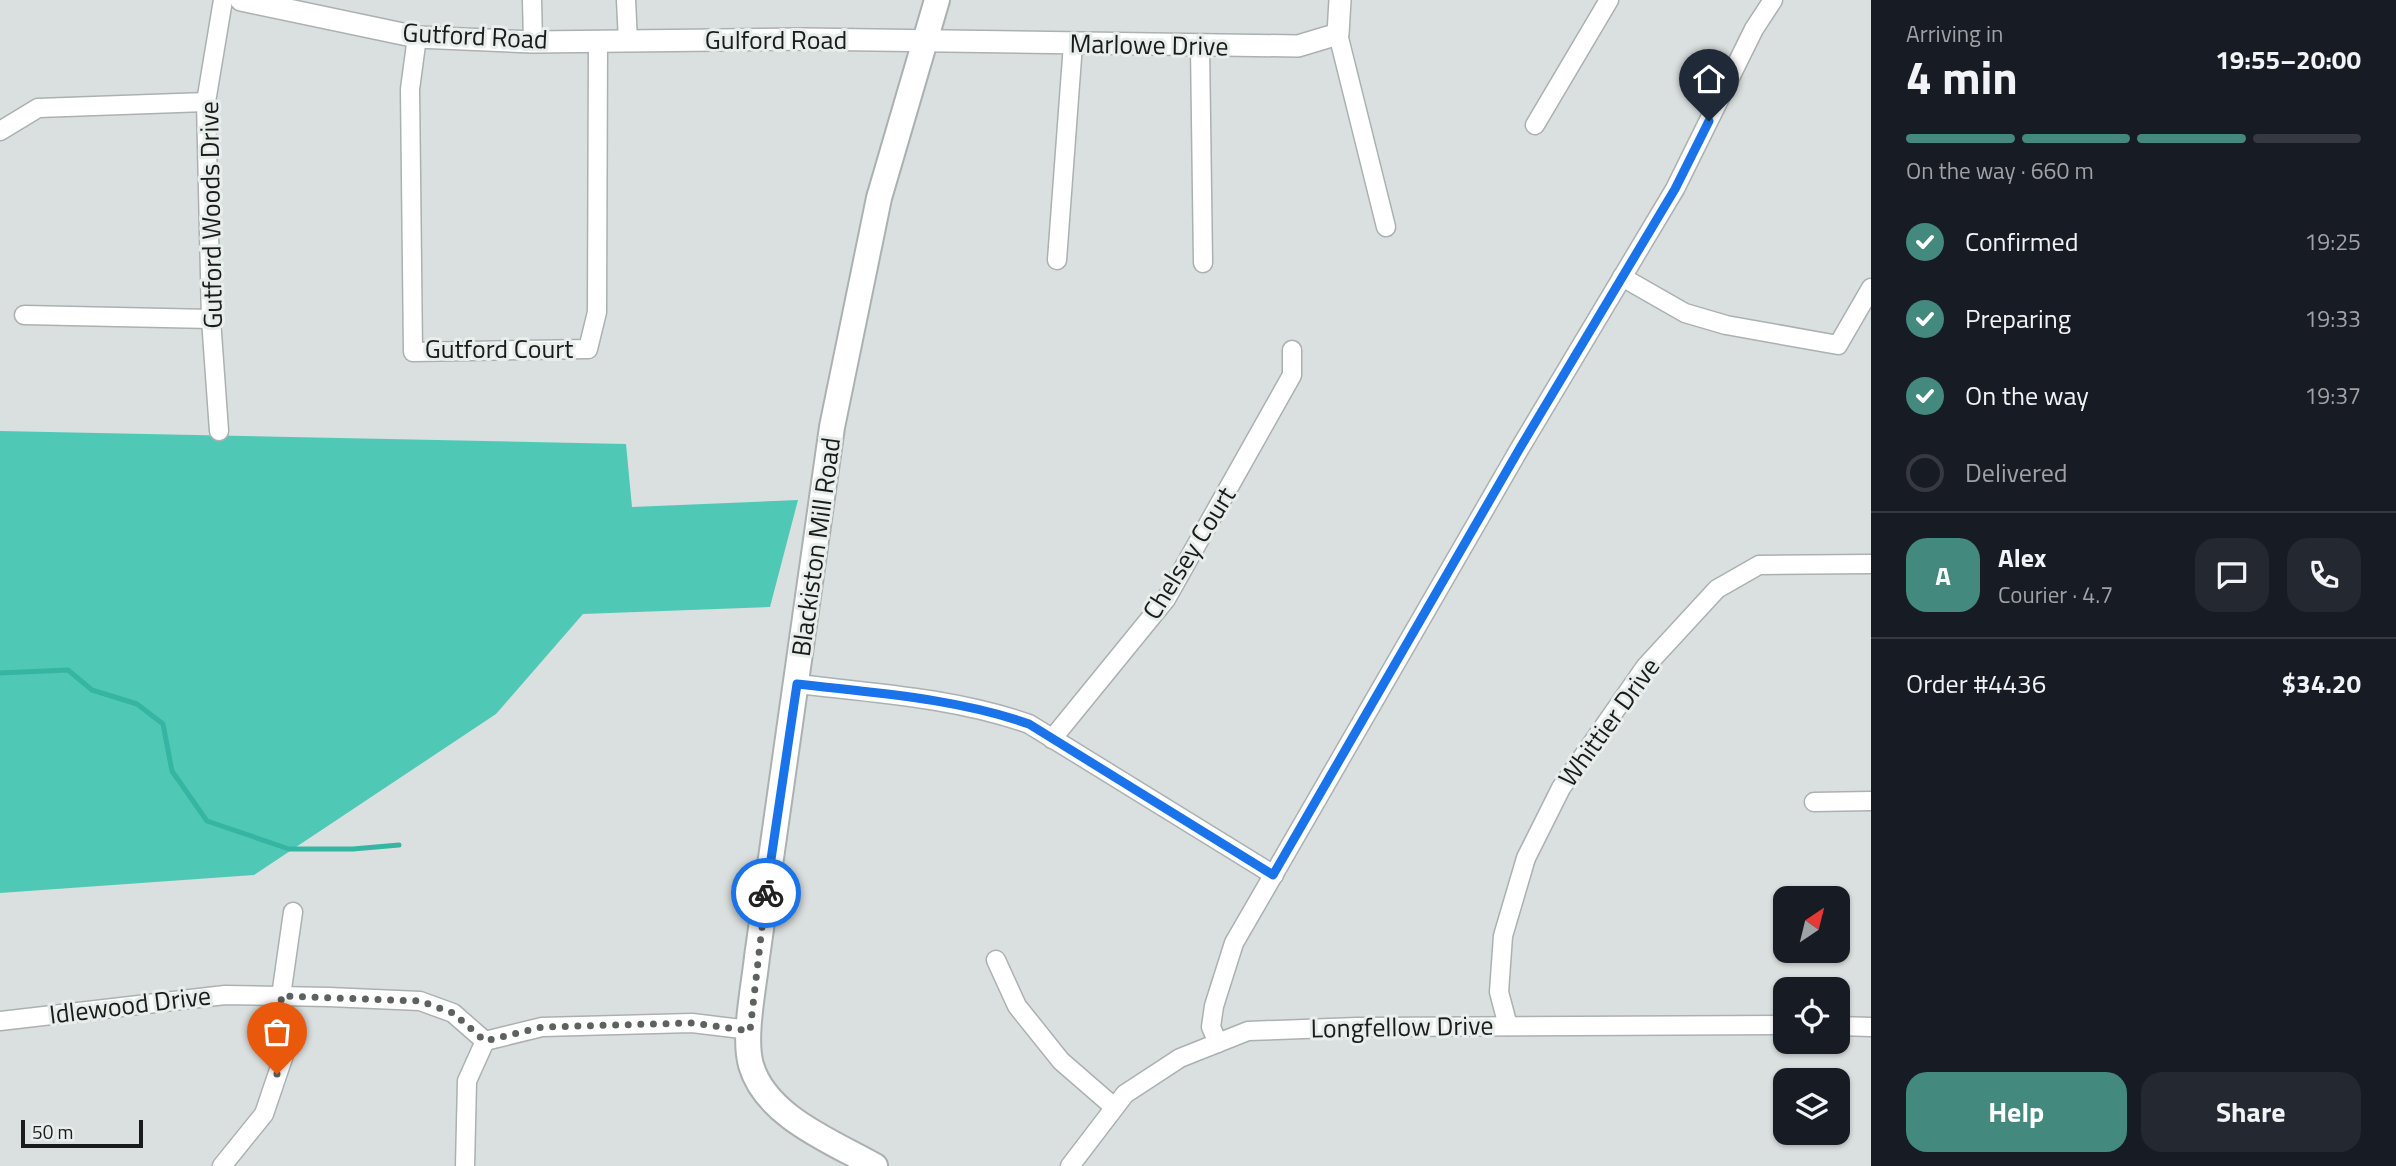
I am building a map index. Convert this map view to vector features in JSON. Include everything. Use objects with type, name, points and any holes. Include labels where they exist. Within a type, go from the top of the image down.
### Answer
[{"type":"main road","name":"Blackiston Mill Road","points":[[875,1166],[794,1119],[773,1102],[751,1063],[750,1031],[757,957],[832,427],[879,198],[937,0]]},
{"type":"street","name":"Gutford Woods Drive","points":[[219,431],[211,319],[206,102],[223,0]]},
{"type":"street","name":"Gutford Road","points":[[241,0],[417,37],[533,42],[628,41]]},
{"type":"street","points":[[532,0],[533,42]]},
{"type":"street","points":[[626,0],[628,41]]},
{"type":"street","points":[[1340,0],[1338,34],[1386,227]]},
{"type":"street","points":[[1535,125],[1609,0]]},
{"type":"street","points":[[1218,1043],[1211,1027],[1214,1006],[1234,943],[1675,189],[1754,29],[1773,0]]},
{"type":"street","name":"Marlowe Drive","points":[[924,42],[1298,46],[1338,34]]},
{"type":"street","name":"Gutford Court","points":[[417,37],[410,89],[413,352],[588,349],[597,312],[598,41]]},
{"type":"street","name":"Gulford Road","points":[[628,41],[802,39],[924,42]]},
{"type":"street","points":[[1057,260],[1073,44]]},
{"type":"street","points":[[1200,46],[1203,263]]},
{"type":"street","points":[[0,131],[38,108],[206,102]]},
{"type":"street","points":[[1622,277],[1685,313],[1726,325],[1838,345],[1871,288]]},
{"type":"street","points":[[24,315],[211,319]]},
{"type":"street","name":"Chelsey Court","points":[[1052,739],[1166,599],[1292,375],[1292,350]]},
{"type":"street","name":"Whittier Drive","points":[[1508,1026],[1499,992],[1503,936],[1526,858],[1561,788],[1646,666],[1717,589],[1759,565],[1871,564]]},
{"type":"street","points":[[797,684],[938,702],[999,713],[1029,724],[1273,875]]},
{"type":"street","points":[[1814,802],[1871,801]]},
{"type":"street","points":[[222,1166],[264,1114],[284,1055],[281,996],[293,912]]},
{"type":"street","points":[[996,960],[1017,1006],[1053,1051],[1114,1107]]},
{"type":"street","name":"Idlewood Drive","points":[[0,1021],[225,995],[420,1001],[453,1013],[485,1041]]},
{"type":"street","points":[[465,1166],[467,1081],[485,1041],[542,1027],[692,1023],[750,1031]]},
{"type":"street","name":"Longfellow Drive","points":[[1070,1166],[1125,1094],[1180,1058],[1248,1031],[1508,1026],[1773,1026]]},
{"type":"street","points":[[1850,1026],[1871,1027]]},
{"type":"green space","points":[[0,431],[626,444],[632,507],[798,500],[770,607],[583,614],[496,714],[254,875],[0,893]]},
{"type":"waterway","points":[[0,673],[68,670],[92,690],[137,704],[163,724],[172,771],[207,821],[289,849],[353,849],[399,845]]},
{"type":"way so far","points":[[277,1074],[284,1055],[281,996],[420,1001],[453,1013],[485,1041],[542,1027],[692,1023],[750,1031],[766,893]]},
{"type":"route","points":[[766,893],[797,684],[938,702],[999,713],[1029,724],[1273,875],[1520,448],[1675,189],[1709,121]]}]
